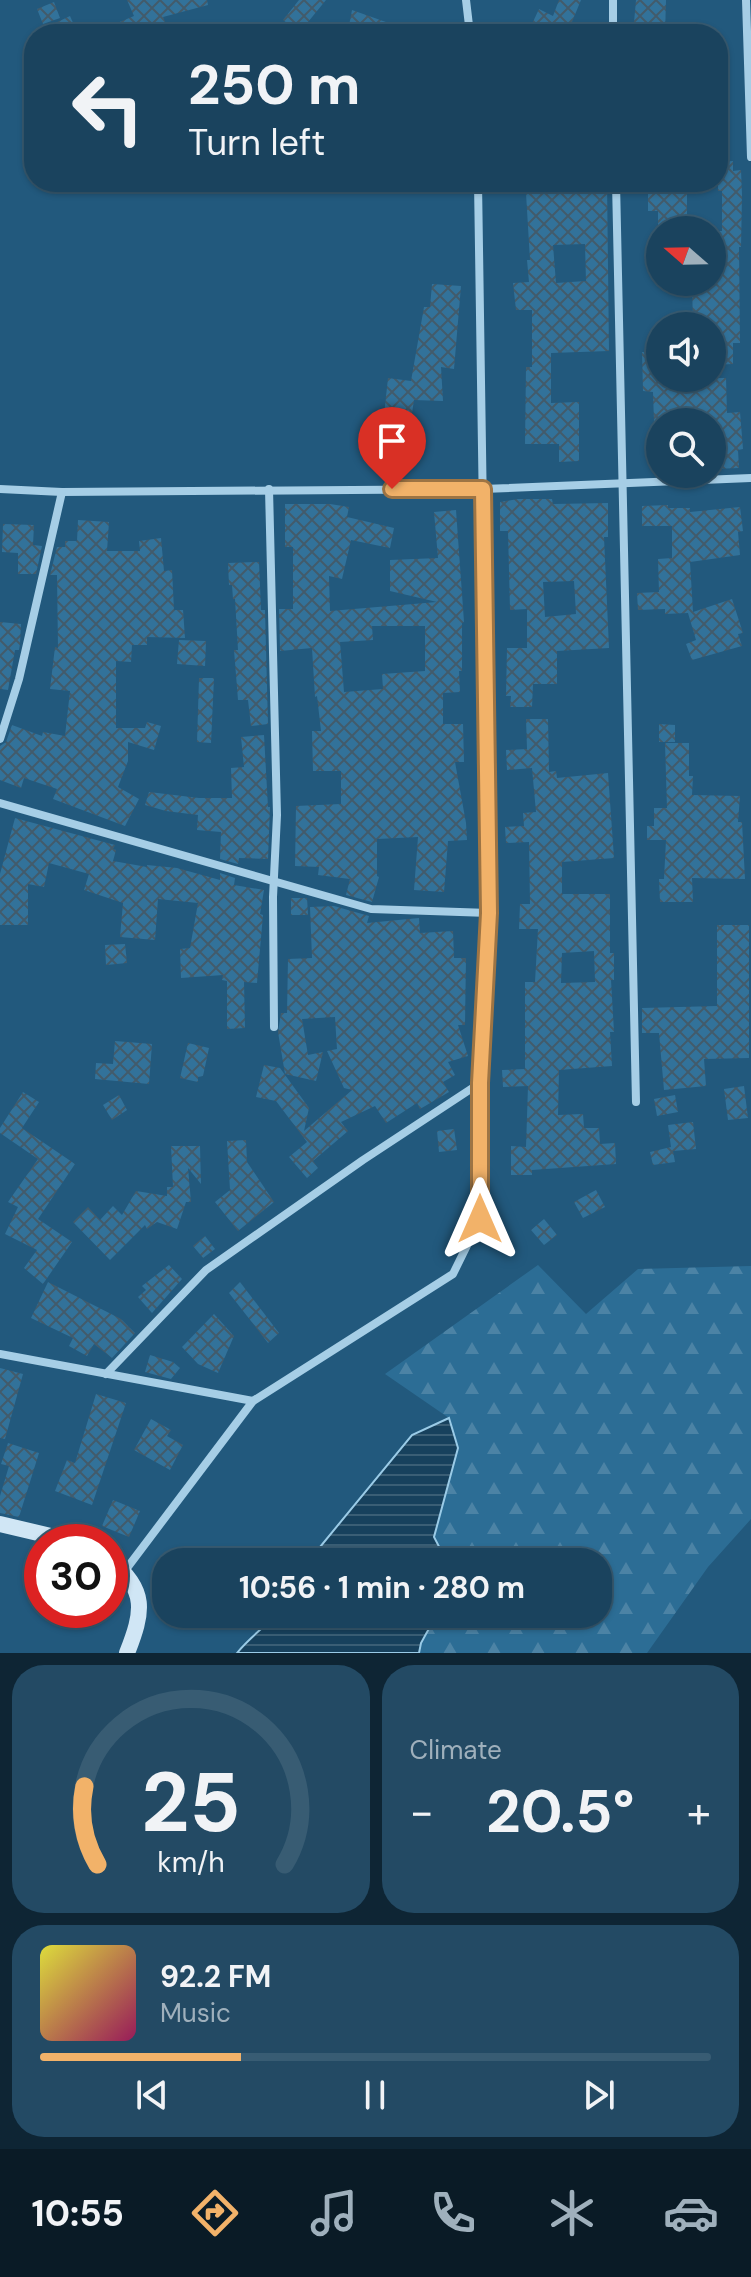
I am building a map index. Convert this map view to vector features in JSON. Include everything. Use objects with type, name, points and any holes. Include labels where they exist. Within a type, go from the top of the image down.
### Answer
[{"type":"main road","points":[[0,1524],[24,1530]]},
{"type":"main road","points":[[127,1653],[139,1623],[141,1606],[137,1591],[128,1578]]},
{"type":"street","points":[[466,0],[469,24]]},
{"type":"street","points":[[613,0],[613,24]]},
{"type":"street","points":[[746,0],[751,157]]},
{"type":"street","points":[[128,1567],[253,1401],[453,1274],[480,1219],[480,1083],[489,913],[478,192]]},
{"type":"street","points":[[616,192],[636,1102]]},
{"type":"street","points":[[0,489],[62,492],[483,489],[751,478]]},
{"type":"street","points":[[269,489],[277,799],[274,1027]]},
{"type":"street","points":[[0,739],[19,679],[62,492]]},
{"type":"street","points":[[0,803],[371,909],[489,913]]},
{"type":"street","points":[[106,1374],[206,1270],[480,1083]]},
{"type":"street","points":[[0,1354],[253,1401]]},
{"type":"green space","points":[[538,1265],[586,1314],[638,1269],[751,1266],[751,1519],[708,1567],[647,1653],[419,1653],[429,1628],[612,1628],[612,1548],[440,1548],[434,1537],[458,1448],[449,1418],[385,1374]]},
{"type":"shaded area","points":[[449,1418],[458,1448],[434,1537],[440,1548],[320,1548],[320,1547],[412,1435]]},
{"type":"shaded area","points":[[262,1628],[429,1628],[419,1653],[237,1653]]},
{"type":"building","points":[[127,0],[207,0],[208,5],[163,17],[166,24],[115,24],[134,16]]},
{"type":"building","points":[[299,0],[326,0],[308,22],[315,24],[286,24],[283,20]]},
{"type":"building","points":[[559,0],[581,0],[571,24],[532,24],[539,9],[553,16]]},
{"type":"building","points":[[636,0],[666,0],[665,24],[634,24]]},
{"type":"building","points":[[54,2],[60,18],[43,24],[37,9]]},
{"type":"building","points":[[352,10],[391,24],[349,24]]},
{"type":"building","points":[[70,16],[74,24],[53,24]]},
{"type":"building","points":[[728,161],[733,161],[733,171],[741,170],[742,195],[740,343],[733,343],[733,364],[726,364],[726,312],[693,312],[692,296],[726,296],[726,216],[722,216],[722,192],[728,192]]},
{"type":"building","points":[[607,192],[609,351],[551,353],[551,403],[579,402],[579,461],[559,462],[559,444],[525,444],[526,367],[532,367],[532,310],[516,310],[513,283],[529,282],[526,193]],"holes":[[[585,244],[586,281],[556,283],[553,245]]]},
{"type":"building","points":[[648,192],[687,192],[687,216],[658,216],[658,211],[648,211]]},
{"type":"building","points":[[432,284],[461,286],[454,369],[441,367],[443,401],[414,400],[412,413],[409,412],[407,452],[379,451],[380,415],[384,415],[388,378],[411,381],[424,307],[430,307]]},
{"type":"building","points":[[642,352],[646,352],[646,391],[643,391]]},
{"type":"building","points":[[726,378],[727,413],[740,412],[743,449],[738,450],[739,468],[726,468],[726,408],[654,408],[653,392],[726,392]]},
{"type":"building","points":[[552,499],[553,504],[608,503],[608,537],[604,537],[609,648],[557,651],[557,684],[533,684],[532,707],[510,707],[511,696],[506,696],[507,648],[527,648],[527,609],[510,610],[508,531],[500,531],[500,502]],"holes":[[[574,581],[576,614],[545,617],[543,582]]]},
{"type":"building","points":[[285,504],[349,507],[347,517],[394,528],[390,548],[351,540],[342,579],[329,576],[330,611],[437,602],[390,591],[390,560],[438,558],[434,512],[456,510],[464,622],[462,671],[459,671],[460,692],[443,693],[443,724],[463,724],[464,762],[455,762],[467,840],[448,841],[444,892],[414,890],[418,837],[377,839],[379,877],[372,902],[346,895],[350,879],[318,875],[319,867],[295,866],[296,806],[341,804],[341,771],[313,771],[312,731],[321,731],[312,648],[280,651],[279,609],[293,609],[293,547],[285,547]],"holes":[[[372,626],[425,626],[425,671],[382,674],[383,689],[344,692],[340,642],[373,640]]]},
{"type":"building","points":[[668,505],[668,508],[690,508],[690,512],[740,507],[743,531],[738,532],[740,555],[690,562],[693,612],[732,599],[743,633],[738,634],[742,646],[692,660],[686,644],[696,640],[688,613],[665,614],[665,609],[638,610],[637,593],[659,592],[658,559],[672,558],[672,526],[642,526],[642,506]]},
{"type":"building","points":[[78,520],[109,522],[107,551],[140,551],[139,541],[161,538],[164,571],[172,570],[174,610],[183,610],[185,638],[147,637],[147,645],[132,645],[131,662],[116,661],[116,728],[145,728],[147,722],[161,726],[154,750],[128,742],[128,761],[118,787],[139,799],[125,826],[53,799],[57,789],[24,778],[21,788],[0,780],[0,746],[6,742],[12,725],[42,736],[43,732],[65,736],[70,691],[50,689],[55,647],[58,648],[57,575],[50,575],[57,547],[65,547],[65,541],[77,541]]},
{"type":"building","points":[[3,524],[34,525],[33,545],[42,546],[36,574],[18,574],[18,553],[2,552]]},
{"type":"building","points":[[259,562],[261,610],[265,610],[268,724],[251,726],[248,700],[238,700],[234,650],[238,650],[235,599],[232,585],[229,585],[228,563]]},
{"type":"building","points":[[0,622],[21,624],[19,650],[15,650],[8,690],[0,689]]},
{"type":"building","points":[[179,640],[206,641],[205,666],[177,664]]},
{"type":"building","points":[[199,678],[214,678],[211,743],[197,742]]},
{"type":"building","points":[[526,719],[548,719],[549,772],[556,771],[557,778],[608,773],[614,858],[562,862],[562,894],[610,894],[610,953],[614,953],[614,980],[611,980],[614,1032],[610,1032],[612,1066],[559,1070],[558,1115],[583,1114],[584,1128],[599,1128],[600,1144],[615,1143],[616,1164],[532,1170],[532,1175],[511,1175],[511,1146],[526,1147],[528,1086],[503,1087],[502,1070],[525,1069],[525,982],[535,982],[538,929],[519,929],[520,904],[530,904],[529,842],[506,843],[505,827],[524,826],[523,813],[536,812],[532,768],[507,770],[506,750],[527,749]],"holes":[[[594,951],[595,982],[561,983],[562,953]]]},
{"type":"building","points":[[659,724],[675,725],[675,742],[659,742]]},
{"type":"building","points":[[264,735],[270,807],[268,859],[239,858],[238,864],[220,859],[221,832],[197,830],[198,815],[145,805],[149,792],[232,798],[231,768],[244,767],[241,737]]},
{"type":"building","points":[[665,743],[689,743],[692,795],[740,796],[738,822],[742,822],[745,879],[692,878],[693,902],[660,902],[659,879],[664,879],[666,840],[647,840],[647,826],[654,826],[654,808],[667,808]]},
{"type":"building","points":[[15,818],[115,845],[113,861],[177,868],[220,880],[220,873],[235,878],[234,885],[264,890],[257,983],[244,982],[245,1028],[227,1029],[227,981],[222,980],[223,975],[181,978],[180,949],[190,948],[198,903],[158,899],[155,940],[120,937],[123,903],[84,890],[89,874],[49,863],[44,887],[28,884],[28,925],[0,925],[0,874]]},
{"type":"building","points":[[291,898],[307,898],[308,915],[291,915]]},
{"type":"building","points":[[334,906],[369,916],[367,923],[419,918],[420,933],[453,931],[454,958],[466,958],[465,1025],[458,1025],[468,1056],[448,1062],[455,1075],[443,1082],[449,1092],[420,1109],[417,1103],[386,1123],[375,1106],[341,1122],[348,1131],[313,1161],[318,1168],[307,1178],[289,1157],[307,1142],[276,1101],[256,1097],[264,1065],[280,1068],[309,1108],[304,1131],[352,1090],[344,1088],[327,1051],[337,1049],[335,1017],[302,1019],[308,1055],[323,1052],[316,1081],[285,1074],[278,1032],[281,1013],[287,1013],[288,959],[312,958],[310,907]]},
{"type":"building","points":[[717,925],[749,925],[749,1058],[704,1059],[706,1086],[664,1090],[659,1033],[642,1033],[642,1008],[717,1006]]},
{"type":"building","points":[[125,944],[127,963],[106,965],[105,945]]},
{"type":"building","points":[[115,1041],[152,1044],[149,1084],[95,1079],[96,1063],[113,1064]]},
{"type":"building","points":[[188,1043],[209,1048],[203,1076],[198,1077],[198,1082],[180,1078]]},
{"type":"building","points":[[744,1086],[748,1118],[728,1120],[724,1089]]},
{"type":"building","points":[[23,1092],[39,1102],[22,1128],[75,1164],[38,1219],[72,1242],[43,1284],[24,1268],[37,1250],[5,1234],[18,1207],[8,1202],[38,1159],[0,1133],[0,1128]]},
{"type":"building","points":[[119,1095],[127,1110],[112,1120],[103,1105]]},
{"type":"building","points":[[675,1095],[678,1112],[657,1116],[654,1099]]},
{"type":"building","points":[[693,1122],[696,1149],[673,1151],[675,1162],[653,1165],[650,1152],[671,1147],[668,1125]]},
{"type":"building","points":[[454,1129],[457,1150],[439,1152],[437,1131]]},
{"type":"building","points":[[246,1140],[247,1162],[274,1202],[238,1231],[215,1202],[230,1190],[227,1141]]},
{"type":"building","points":[[171,1146],[200,1146],[201,1184],[188,1168],[191,1202],[186,1202],[177,1229],[157,1222],[147,1229],[145,1225],[110,1260],[73,1222],[88,1207],[100,1220],[113,1206],[122,1215],[136,1191],[167,1196],[167,1187],[173,1187]]},
{"type":"building","points":[[596,1190],[605,1207],[583,1218],[574,1202]]},
{"type":"building","points":[[544,1219],[557,1235],[544,1245],[531,1230]]},
{"type":"building","points":[[205,1236],[215,1249],[203,1258],[193,1246]]},
{"type":"building","points":[[169,1265],[182,1279],[152,1313],[138,1297],[146,1290],[142,1286]]},
{"type":"building","points":[[48,1282],[121,1319],[135,1333],[112,1358],[94,1344],[87,1356],[69,1346],[73,1338],[31,1318]]},
{"type":"building","points":[[240,1282],[279,1333],[268,1343],[229,1293]]},
{"type":"building","points":[[214,1314],[234,1336],[218,1373],[198,1364],[182,1347]]},
{"type":"building","points":[[150,1355],[173,1362],[180,1368],[171,1379],[145,1372]]},
{"type":"building","points":[[0,1368],[23,1374],[5,1439],[0,1438]]},
{"type":"building","points":[[96,1394],[126,1403],[92,1505],[55,1491],[67,1460],[75,1463]]},
{"type":"building","points":[[151,1419],[171,1430],[167,1436],[183,1445],[170,1470],[134,1450]]},
{"type":"building","points":[[8,1443],[39,1453],[19,1517],[0,1513],[0,1496],[9,1466],[1,1464]]},
{"type":"building","points":[[113,1500],[140,1511],[129,1537],[128,1524],[103,1524]]},
{"type":"route","points":[[392,489],[483,489],[489,913],[480,1083],[480,1219]]}]
